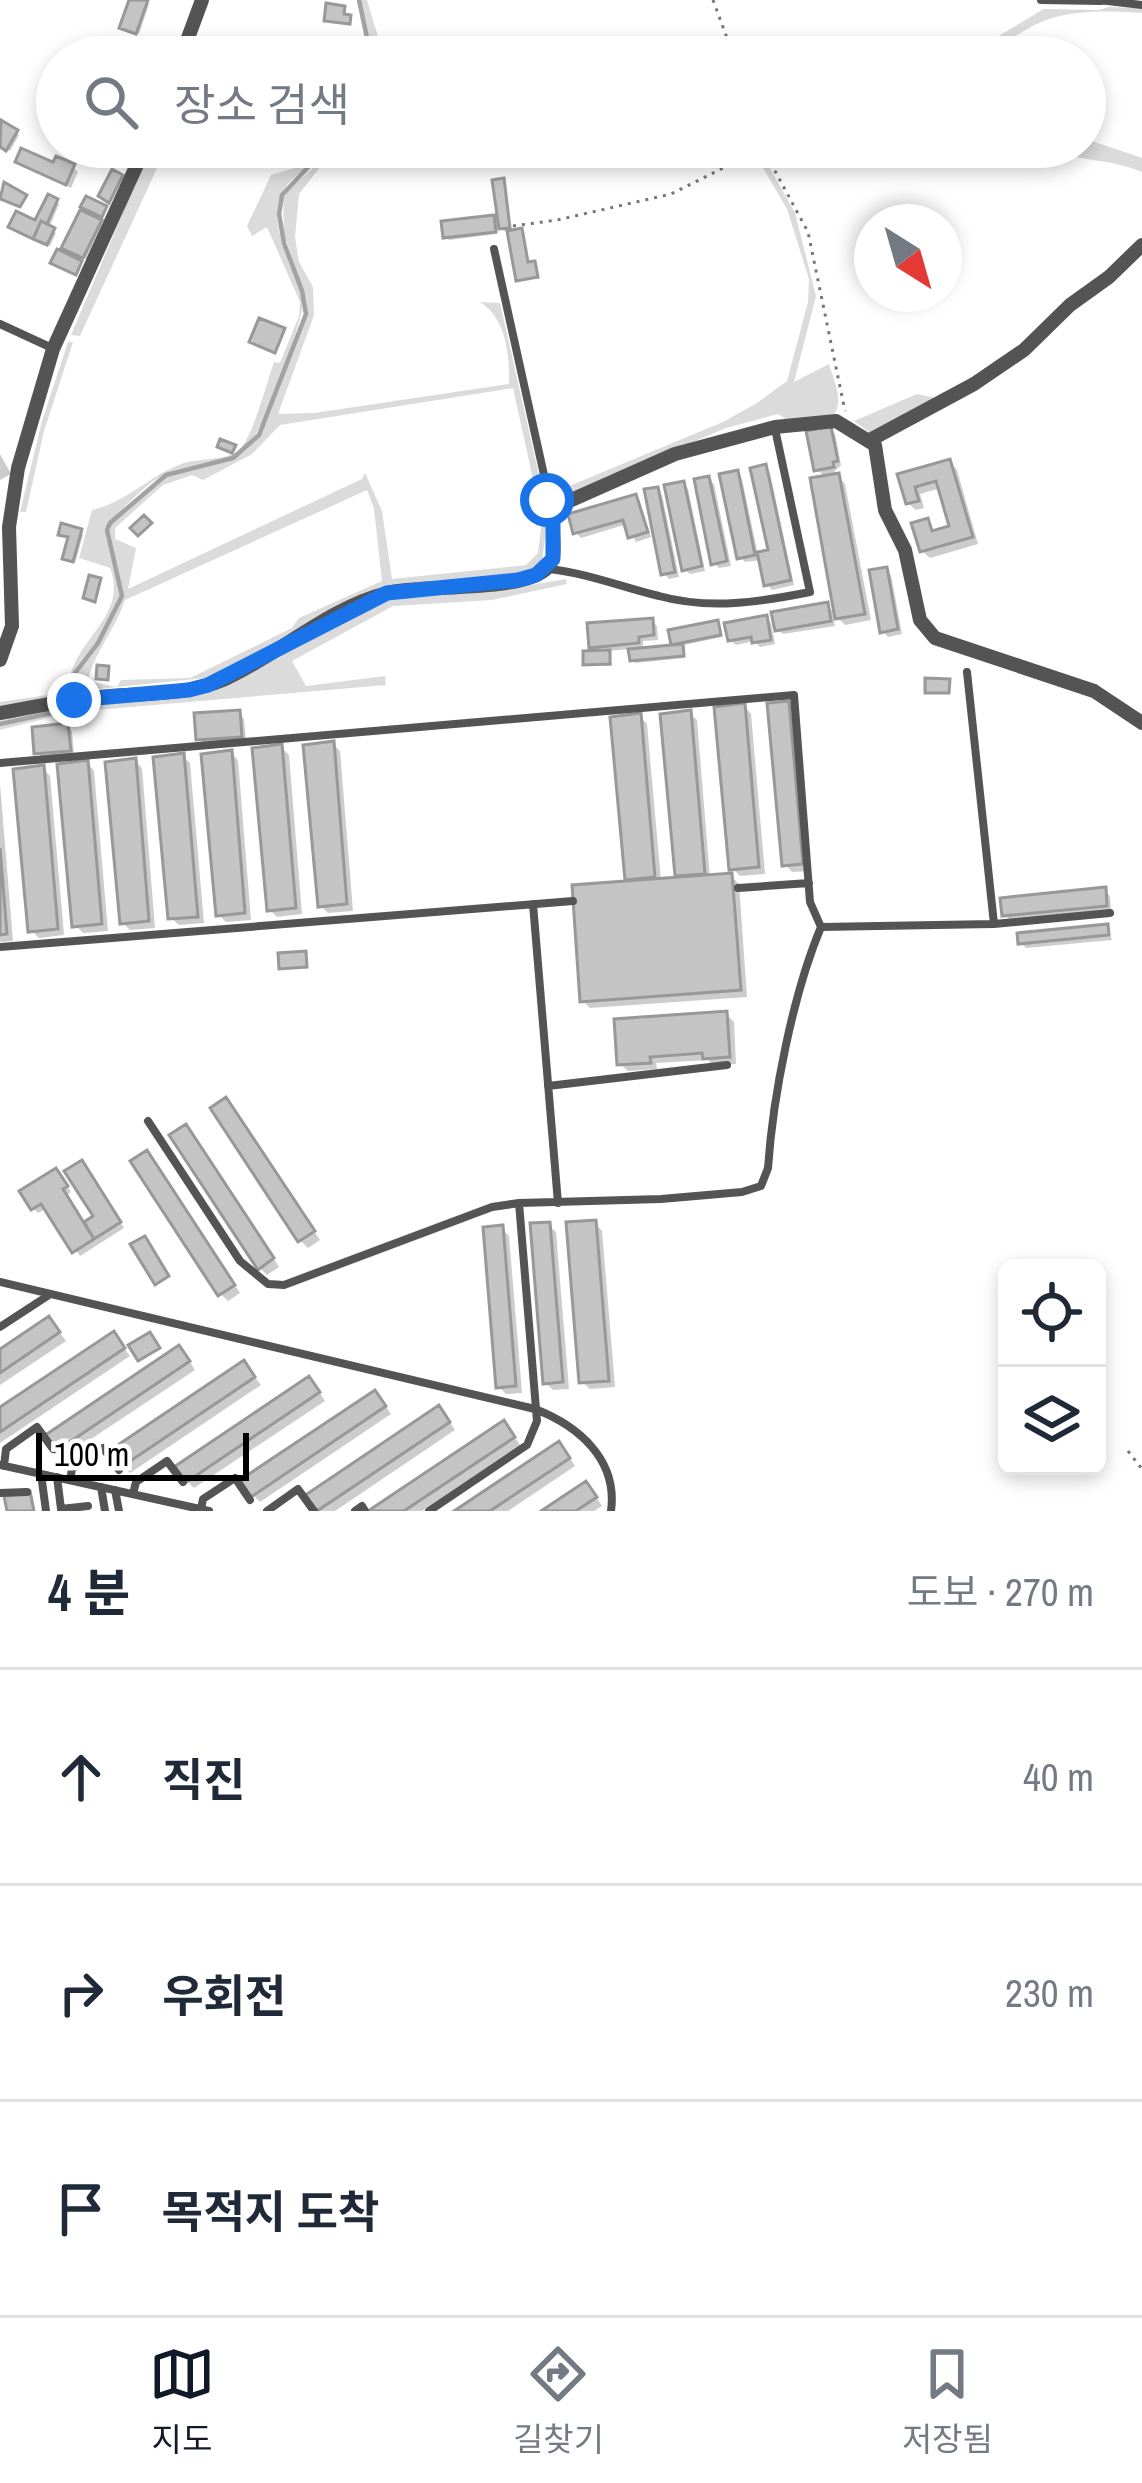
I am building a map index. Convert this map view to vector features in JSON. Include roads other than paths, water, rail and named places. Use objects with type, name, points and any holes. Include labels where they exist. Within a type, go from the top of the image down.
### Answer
[{"type":"street","points":[[189,36],[202,0]]},
{"type":"street","points":[[0,660],[12,626],[9,527],[18,468],[53,349],[135,168]]},
{"type":"street","points":[[870,440],[1010,360],[1070,304],[1120,269],[1142,245]]},
{"type":"street","points":[[0,713],[74,700],[189,690],[227,678],[331,618],[387,593],[500,583],[536,575],[553,559],[553,513],[558,506],[641,467],[775,427],[825,421],[844,423],[870,440],[879,454],[885,510],[905,550],[920,620],[927,629],[948,644],[1094,691],[1142,723]]},
{"type":"lane","points":[[1042,0],[1142,5]]},
{"type":"lane","points":[[494,249],[553,513]]},
{"type":"lane","points":[[0,324],[53,349]]},
{"type":"lane","points":[[547,569],[583,572],[673,599],[742,605],[810,592],[775,427]]},
{"type":"lane","points":[[967,672],[994,924]]},
{"type":"lane","points":[[0,763],[794,695],[810,902],[821,927],[789,1035],[768,1168],[761,1186],[661,1199],[492,1208],[284,1285],[268,1284],[240,1261],[148,1121]]},
{"type":"lane","points":[[738,888],[809,883]]},
{"type":"lane","points":[[0,947],[574,901]]},
{"type":"lane","points":[[533,904],[558,1203]]},
{"type":"lane","points":[[821,927],[994,924],[1110,914]]},
{"type":"lane","points":[[548,1085],[727,1065]]},
{"type":"lane","points":[[429,1511],[527,1444],[534,1433],[519,1203]]},
{"type":"lane","points":[[0,1282],[535,1409],[560,1419],[594,1449],[614,1492],[611,1511]]},
{"type":"lane","points":[[0,1328],[50,1294]]},
{"type":"lane","points":[[53,1449],[38,1427],[6,1449],[2,1465],[173,1507],[205,1510],[203,1499],[235,1478],[250,1500]]},
{"type":"lane","points":[[70,1480],[72,1469],[104,1448],[119,1470]]},
{"type":"lane","points":[[134,1494],[136,1482],[167,1460],[183,1482]]},
{"type":"lane","points":[[41,1474],[46,1511]]},
{"type":"lane","points":[[57,1477],[62,1509],[88,1506]]},
{"type":"lane","points":[[101,1487],[105,1511]]},
{"type":"lane","points":[[267,1511],[298,1489],[314,1511]]},
{"type":"lane","points":[[115,1490],[119,1511]]},
{"type":"lane","points":[[0,1493],[27,1492]]},
{"type":"lane","points":[[355,1511],[362,1507],[365,1511]]},
{"type":"waterway","points":[[359,0],[367,36]]},
{"type":"waterway","points":[[77,691],[72,677],[98,643],[122,596],[107,530],[110,523],[166,475],[233,458],[259,435],[306,314],[279,214],[282,195],[307,168]]},
{"type":"waterway","points":[[0,724],[77,704]]}]
